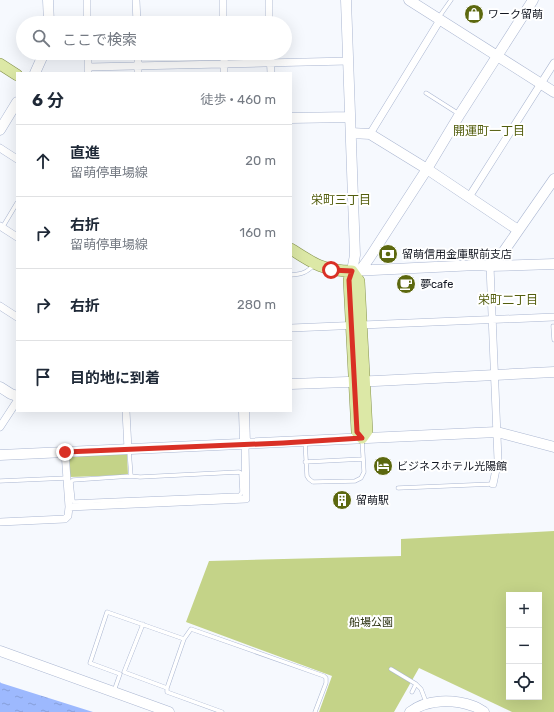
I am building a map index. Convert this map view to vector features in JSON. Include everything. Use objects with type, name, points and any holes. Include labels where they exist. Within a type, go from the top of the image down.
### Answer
[{"type":"main road","points":[[0,64],[16,74]]},
{"type":"main road","points":[[292,250],[315,264],[331,270],[356,271]]},
{"type":"main road","points":[[356,271],[349,280],[356,326],[359,382],[357,432],[362,438]]},
{"type":"street","points":[[48,0],[49,16]]},
{"type":"street","points":[[87,0],[87,16]]},
{"type":"street","points":[[136,0],[137,16]]},
{"type":"street","points":[[223,0],[223,16]]},
{"type":"street","points":[[269,0],[269,16]]},
{"type":"street","points":[[346,0],[356,271]]},
{"type":"street","points":[[409,0],[554,92]]},
{"type":"street","points":[[356,271],[370,257],[533,0]]},
{"type":"street","points":[[370,134],[439,19]]},
{"type":"street","points":[[35,72],[41,60]]},
{"type":"street","points":[[224,60],[224,72]]},
{"type":"street","points":[[271,60],[271,72]]},
{"type":"street","points":[[88,70],[138,69],[224,64],[348,61]]},
{"type":"street","points":[[470,197],[554,62]]},
{"type":"street","points":[[1,128],[16,104]]},
{"type":"street","points":[[292,118],[350,117]]},
{"type":"street","points":[[351,133],[370,134],[427,169],[518,230]]},
{"type":"street","points":[[0,148],[16,158]]},
{"type":"street","points":[[493,484],[498,460],[490,266],[504,251],[554,179]]},
{"type":"street","points":[[1,227],[16,236]]},
{"type":"street","points":[[356,271],[477,265],[554,264]]},
{"type":"street","points":[[0,306],[16,316]]},
{"type":"street","points":[[292,328],[554,317]]},
{"type":"street","points":[[292,384],[554,372]]},
{"type":"street","points":[[0,387],[16,396]]},
{"type":"street","points":[[0,427],[16,403]]},
{"type":"street","points":[[126,412],[128,449]]},
{"type":"street","points":[[69,507],[246,499],[244,412]]},
{"type":"street","points":[[0,455],[497,432],[554,447]]},
{"type":"street","points":[[0,522],[65,519],[68,516],[69,507],[65,452]]},
{"type":"street","points":[[0,651],[169,712]]},
{"type":"street","points":[[410,712],[427,704],[453,701],[474,706],[484,712]]},
{"type":"lane","points":[[439,19],[451,0]]},
{"type":"lane","points":[[426,93],[460,114]]},
{"type":"lane","points":[[1,227],[16,204]]},
{"type":"lane","points":[[292,275],[308,271],[315,264]]},
{"type":"lane","points":[[553,326],[554,340]]},
{"type":"lane","points":[[305,441],[307,476],[309,480],[313,482],[355,481],[361,478],[364,472],[362,438]]},
{"type":"lane","points":[[128,449],[131,476]]},
{"type":"lane","points":[[306,462],[363,459]]},
{"type":"lane","points":[[239,472],[242,474],[242,492],[240,495],[74,502],[72,500],[71,482],[73,480],[131,476],[140,477],[239,472]]},
{"type":"lane","points":[[0,481],[67,478]]},
{"type":"lane","points":[[398,488],[493,484]]},
{"type":"lane","points":[[120,674],[90,663],[107,612],[184,639]]},
{"type":"lane","points":[[114,692],[120,674],[124,672],[142,624]]},
{"type":"lane","points":[[222,712],[167,692],[167,688],[184,639],[191,629],[324,676],[326,678],[326,682],[315,712]]},
{"type":"lane","points":[[391,669],[416,684],[421,689],[427,704]]},
{"type":"lane","points":[[124,672],[167,688]]},
{"type":"lane","points":[[412,692],[416,684]]},
{"type":"green space","points":[[127,453],[128,475],[70,477],[69,456]]},
{"type":"green space","name":"船場公園","points":[[554,531],[554,712],[512,712],[419,668],[394,712],[319,712],[332,676],[186,622],[209,561],[401,556],[401,539]]},
{"type":"water","points":[[0,682],[1,683],[93,712],[0,712]]},
{"type":"place","name":"ワーク留萌","points":[[474,14]]},
{"type":"place","name":"留萌信用金庫駅前支店","points":[[388,254]]},
{"type":"place","name":"夢cafe","points":[[406,284]]},
{"type":"place","name":"ビジネスホテル光陽館","points":[[383,466]]},
{"type":"place","name":"留萌駅","points":[[342,500]]},
{"type":"district","name":"開運町一丁目","points":[[489,131]]},
{"type":"district","name":"栄町三丁目","points":[[341,200]]},
{"type":"district","name":"栄町二丁目","points":[[508,300]]},
{"type":"route","points":[[65,452],[283,443],[362,438],[357,432],[349,280],[352,271],[331,270]]}]
